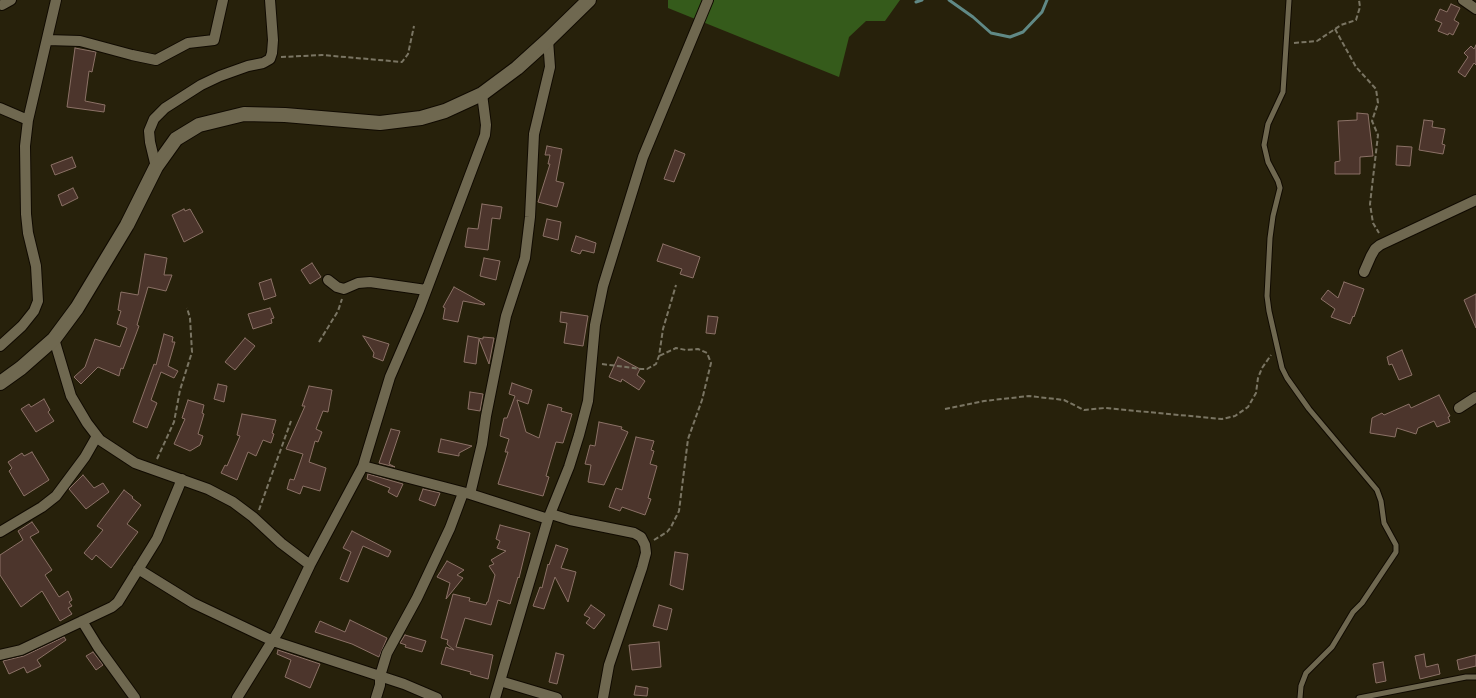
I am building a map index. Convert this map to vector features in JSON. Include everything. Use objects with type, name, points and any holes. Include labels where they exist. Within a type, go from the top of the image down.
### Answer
[{"type":"main road","points":[[0,383],[21,368],[54,339],[76,308],[127,225],[156,167],[176,139],[199,125],[244,114],[380,123],[429,116],[467,102],[482,94],[548,40],[589,0]]},
{"type":"street","points":[[0,346],[22,326],[34,311],[38,301],[36,266],[28,233],[26,214],[25,172],[28,120],[56,0]]},
{"type":"street","points":[[47,40],[80,41],[156,60],[188,43],[214,40],[223,0]]},
{"type":"street","points":[[156,167],[149,131],[154,119],[165,108],[208,82],[234,70],[266,62],[271,57],[273,40],[270,0]]},
{"type":"street","points":[[495,698],[549,517],[569,467],[579,435],[588,400],[595,325],[603,286],[643,157],[708,0]]},
{"type":"street","points":[[1463,0],[1476,9]]},
{"type":"street","points":[[376,698],[380,685],[380,676],[390,648],[417,598],[466,494],[482,444],[506,316],[524,258],[530,217],[534,134],[550,67],[548,40]]},
{"type":"street","points":[[237,698],[273,641],[362,466],[390,377],[459,206],[485,135],[486,125],[482,94]]},
{"type":"street","points":[[0,108],[28,120]]},
{"type":"street","points":[[1364,272],[1375,249],[1476,200]]},
{"type":"street","points":[[328,280],[344,290],[358,283],[370,282],[426,290]]},
{"type":"street","points":[[54,339],[71,396],[97,436],[135,463],[226,498],[243,509],[281,543],[310,565]]},
{"type":"street","points":[[1459,408],[1476,397]]},
{"type":"street","points":[[0,532],[42,507],[56,496],[85,458],[97,436]]},
{"type":"street","points":[[362,466],[549,517],[634,533],[641,537],[645,544],[646,553],[609,665],[603,698]]},
{"type":"street","points":[[0,655],[21,650],[112,607],[118,602],[157,540],[182,480]]},
{"type":"street","points":[[138,569],[193,603],[273,641],[408,685],[437,698]]},
{"type":"street","points":[[82,621],[98,647],[135,698]]},
{"type":"street","points":[[500,681],[557,698]]},
{"type":"lane","points":[[1289,0],[1283,92],[1268,124],[1264,145],[1268,162],[1280,188],[1270,238],[1267,296],[1282,368],[1287,378],[1309,409],[1377,490],[1382,501],[1384,523],[1396,545],[1396,552],[1332,647],[1306,673],[1301,686],[1300,698]]},
{"type":"lane","points":[[1359,698],[1466,677],[1476,677]]},
{"type":"path","points":[[1286,42],[1298,44],[1317,41],[1335,29],[1356,20],[1360,8],[1359,0]]},
{"type":"path","points":[[271,57],[322,55],[402,62],[408,54],[414,26]]},
{"type":"path","points":[[1335,29],[1356,67],[1376,89],[1378,103],[1372,121],[1378,135],[1370,204],[1372,223],[1387,242]]},
{"type":"path","points":[[592,363],[647,369],[656,364],[663,329],[676,285]]},
{"type":"path","points":[[319,342],[338,311],[344,290]]},
{"type":"path","points":[[151,470],[174,422],[180,390],[192,352],[190,318],[187,308]]},
{"type":"path","points":[[945,409],[1029,396],[1064,400],[1084,410],[1105,408],[1222,419],[1235,416],[1248,407],[1256,393],[1258,378],[1262,368],[1278,347]]},
{"type":"path","points":[[645,544],[667,532],[679,511],[688,438],[711,368],[710,356],[701,349],[676,348],[659,356]]},
{"type":"path","points":[[256,520],[291,421]]},
{"type":"green space","points":[[668,0],[900,0],[885,21],[866,21],[849,37],[839,77],[668,8]]},
{"type":"building","points":[[1451,4],[1460,8],[1454,20],[1459,23],[1453,35],[1449,33],[1448,35],[1438,31],[1442,23],[1435,20],[1440,9],[1447,12]]},
{"type":"building","points":[[1476,45],[1476,65],[1474,63],[1465,77],[1458,72],[1468,57],[1464,53],[1471,46],[1474,49]]},
{"type":"building","points":[[75,48],[96,52],[92,72],[89,71],[85,101],[105,105],[104,112],[67,107]]},
{"type":"building","points":[[1357,113],[1368,114],[1373,156],[1360,157],[1360,174],[1335,174],[1335,162],[1340,161],[1338,121],[1357,120]]},
{"type":"building","points":[[1424,120],[1433,121],[1432,127],[1445,129],[1442,144],[1445,145],[1443,154],[1419,150]]},
{"type":"building","points":[[547,146],[562,149],[556,181],[564,183],[557,207],[538,202],[550,164],[548,164],[550,155],[545,155]]},
{"type":"building","points":[[1397,146],[1412,147],[1410,166],[1396,165]]},
{"type":"building","points":[[675,150],[685,154],[674,182],[664,179]]},
{"type":"building","points":[[72,157],[76,167],[55,175],[51,165]]},
{"type":"building","points":[[73,188],[78,198],[62,206],[58,195]]},
{"type":"building","points":[[482,204],[502,207],[500,219],[492,218],[488,250],[465,247],[468,228],[478,229]]},
{"type":"building","points":[[184,209],[185,211],[190,209],[203,232],[184,242],[172,215]]},
{"type":"building","points":[[547,219],[561,222],[558,240],[543,236]]},
{"type":"building","points":[[576,236],[596,243],[594,253],[582,250],[580,254],[571,251]]},
{"type":"building","points":[[663,244],[700,257],[693,278],[680,274],[682,269],[657,261]]},
{"type":"building","points":[[145,254],[167,258],[164,275],[172,275],[166,291],[148,287],[137,325],[139,326],[119,376],[98,367],[81,384],[74,377],[85,367],[95,339],[120,347],[127,328],[117,324],[121,311],[118,310],[121,292],[138,295]]},
{"type":"building","points":[[484,258],[500,261],[496,280],[480,276]]},
{"type":"building","points":[[312,263],[321,277],[310,284],[301,270]]},
{"type":"building","points":[[271,279],[276,296],[264,300],[259,283]]},
{"type":"building","points":[[1344,282],[1364,289],[1350,324],[1331,317],[1335,309],[1321,299],[1328,290],[1338,298]]},
{"type":"building","points":[[454,287],[485,304],[463,301],[458,322],[443,319],[445,308],[443,307]]},
{"type":"building","points":[[1476,294],[1476,328],[1464,300]]},
{"type":"building","points":[[270,308],[274,318],[271,319],[272,323],[253,329],[248,314]]},
{"type":"building","points":[[561,312],[588,316],[583,346],[564,343],[567,323],[560,322]]},
{"type":"building","points":[[708,316],[718,317],[715,334],[706,333]]},
{"type":"building","points":[[164,334],[173,337],[172,342],[175,342],[168,366],[178,371],[174,378],[161,372],[151,400],[157,403],[147,428],[133,422],[154,364],[156,365]]},
{"type":"building","points":[[363,336],[389,344],[383,361],[373,357],[374,353]]},
{"type":"building","points":[[468,336],[483,339],[483,337],[494,338],[489,364],[479,339],[476,364],[464,362]]},
{"type":"building","points":[[245,338],[255,346],[235,370],[225,362]]},
{"type":"building","points":[[1402,350],[1412,375],[1399,380],[1392,364],[1389,365],[1387,357]]},
{"type":"building","points":[[618,357],[640,369],[637,375],[645,381],[639,390],[622,379],[621,382],[609,377]]},
{"type":"building","points":[[512,383],[532,390],[528,404],[517,400],[526,432],[539,438],[548,404],[562,408],[561,411],[572,414],[563,443],[556,442],[546,476],[549,477],[543,496],[498,484],[508,452],[505,452],[509,439],[500,436],[504,418],[507,418],[515,396],[509,394]]},
{"type":"building","points":[[218,384],[227,386],[224,402],[214,399]]},
{"type":"building","points":[[309,386],[332,390],[328,412],[323,411],[316,429],[322,432],[318,442],[315,441],[309,462],[326,468],[320,491],[303,486],[300,494],[287,489],[290,479],[294,480],[303,454],[286,449],[305,406],[302,406]]},
{"type":"building","points":[[470,392],[483,394],[480,411],[468,409]]},
{"type":"building","points":[[1439,395],[1450,416],[1448,417],[1450,422],[1437,427],[1434,421],[1418,428],[1416,434],[1397,428],[1395,437],[1370,433],[1372,418],[1409,404],[1411,408]]},
{"type":"building","points":[[44,399],[50,410],[48,412],[54,421],[36,432],[21,409],[29,404],[31,407]]},
{"type":"building","points":[[188,400],[204,405],[202,413],[204,414],[198,434],[203,436],[200,445],[190,451],[174,444],[185,419],[182,418]]},
{"type":"building","points":[[242,414],[276,420],[271,443],[263,440],[256,456],[248,452],[237,480],[221,473],[225,465],[227,466],[240,436],[237,435]]},
{"type":"building","points":[[599,422],[622,427],[621,429],[628,432],[604,485],[588,482],[591,465],[585,464],[590,445],[595,446]]},
{"type":"building","points":[[391,429],[400,431],[389,464],[395,467],[379,463]]},
{"type":"building","points":[[636,437],[654,441],[651,450],[654,451],[650,464],[657,466],[648,498],[651,499],[645,515],[622,507],[620,511],[609,507],[616,488],[622,490]]},
{"type":"building","points":[[441,439],[472,446],[459,453],[459,456],[438,452]]},
{"type":"building","points":[[32,452],[49,480],[24,496],[9,471],[12,468],[8,462],[22,453],[24,456]]},
{"type":"building","points":[[368,474],[403,484],[397,497],[388,492],[390,488],[367,479]]},
{"type":"building","points":[[83,475],[94,488],[103,483],[109,492],[86,509],[69,489]]},
{"type":"building","points":[[423,489],[440,493],[435,506],[419,500]]},
{"type":"building","points":[[124,490],[141,505],[127,524],[138,532],[111,568],[96,555],[92,560],[84,553],[103,530],[97,526]]},
{"type":"building","points":[[32,522],[39,532],[30,537],[52,570],[45,575],[59,597],[68,591],[72,600],[69,602],[72,606],[68,608],[72,614],[60,621],[42,591],[21,607],[0,575],[0,555],[23,540],[18,531]]},
{"type":"building","points":[[500,525],[530,533],[519,578],[510,604],[498,600],[491,625],[465,618],[456,647],[493,655],[488,679],[441,664],[446,647],[454,650],[447,644],[448,640],[441,638],[453,594],[470,598],[469,601],[486,605],[488,602],[495,575],[489,566],[494,564],[491,560],[506,551],[497,548],[500,541],[496,539]]},
{"type":"building","points":[[352,531],[391,551],[388,557],[363,546],[348,582],[340,579],[351,552],[343,548]]},
{"type":"building","points":[[556,545],[568,549],[561,568],[576,572],[568,602],[555,577],[544,609],[533,606],[540,587],[542,588],[548,564]]},
{"type":"building","points":[[675,552],[688,554],[683,590],[670,585]]},
{"type":"building","points":[[447,561],[464,570],[457,575],[463,578],[446,599],[450,583],[437,577]]},
{"type":"building","points":[[591,605],[605,615],[594,629],[586,623],[590,618],[584,615]]},
{"type":"building","points":[[659,605],[672,609],[667,630],[653,626]]},
{"type":"building","points":[[350,620],[387,638],[379,657],[352,644],[315,632],[320,621],[345,632]]},
{"type":"building","points":[[405,635],[426,641],[422,652],[405,647],[406,645],[400,643]]},
{"type":"building","points":[[64,637],[66,640],[37,660],[41,666],[27,673],[24,667],[9,674],[3,661],[24,656]]},
{"type":"building","points":[[659,642],[661,667],[632,670],[629,645]]},
{"type":"building","points":[[278,650],[320,664],[310,688],[285,677],[291,660],[277,654]]},
{"type":"building","points":[[93,652],[103,665],[96,670],[86,656]]},
{"type":"building","points":[[556,653],[564,655],[557,684],[549,682]]},
{"type":"building","points":[[1424,654],[1426,667],[1438,664],[1440,674],[1420,679],[1415,656]]},
{"type":"building","points":[[1476,655],[1476,666],[1459,670],[1457,660]]},
{"type":"building","points":[[1383,662],[1386,681],[1376,683],[1373,664]]},
{"type":"building","points":[[636,686],[648,688],[647,696],[634,695]]},
{"type":"waterway","points":[[916,2],[922,0]]},
{"type":"waterway","points":[[949,0],[991,33],[1010,37],[1023,32],[1042,12],[1047,0]]}]
